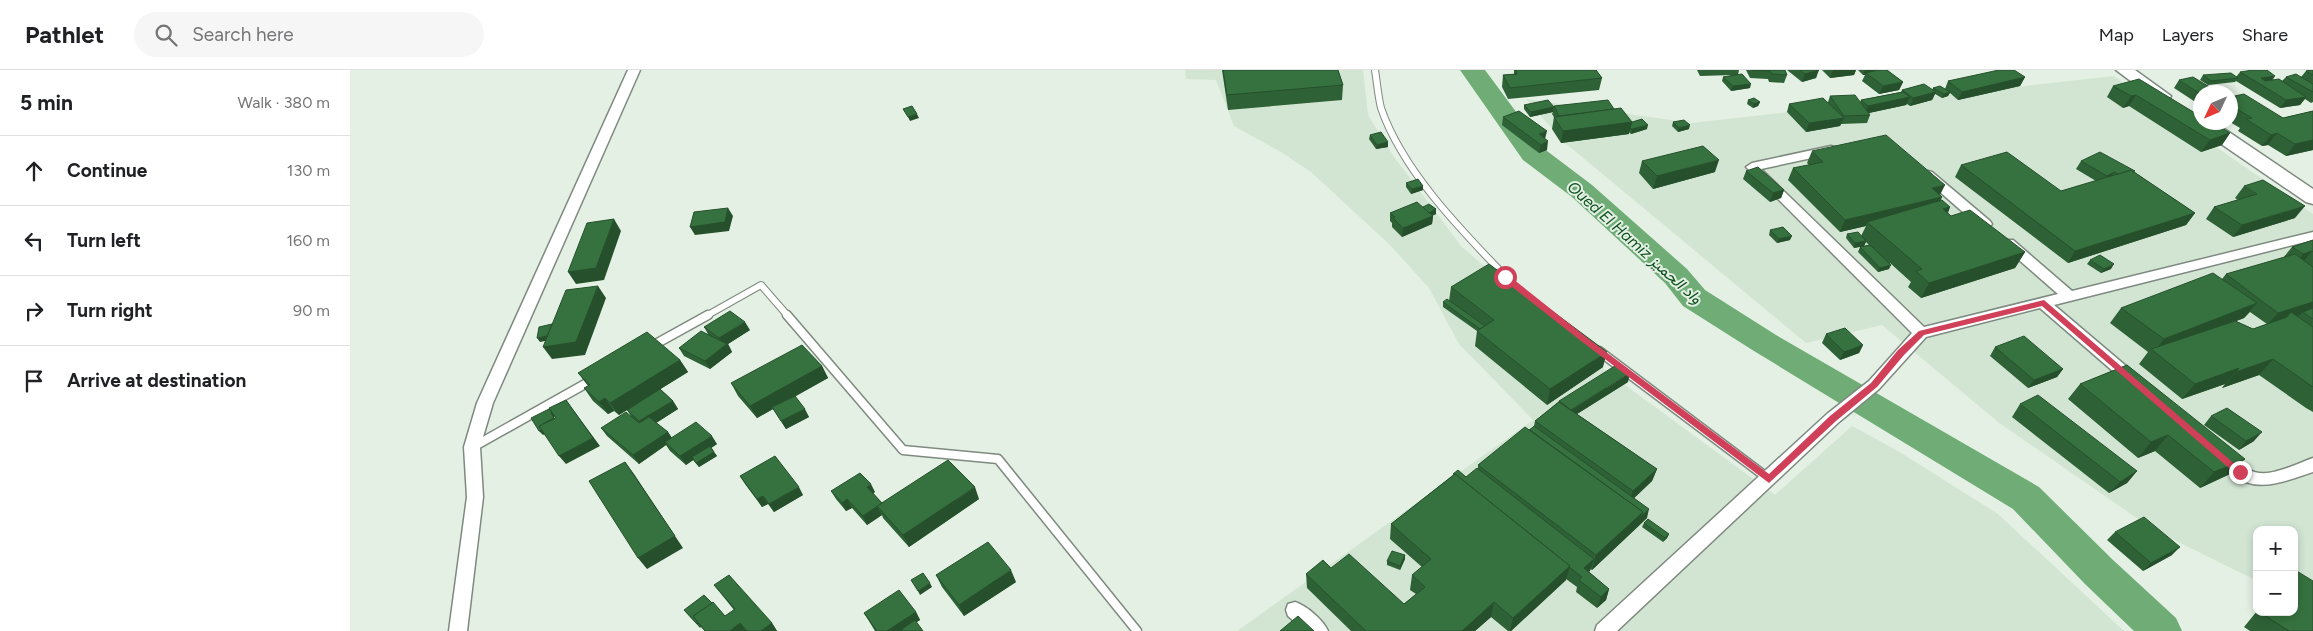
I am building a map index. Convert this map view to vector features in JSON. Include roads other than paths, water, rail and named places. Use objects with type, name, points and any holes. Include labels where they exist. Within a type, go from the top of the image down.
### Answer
[{"type":"main road","points":[[2124,70],[2193,117]]},
{"type":"main road","points":[[2213,130],[2313,198]]},
{"type":"street","points":[[458,631],[474,497],[472,447],[485,403],[634,70]]},
{"type":"street","points":[[1847,146],[1752,167],[1922,333]]},
{"type":"street","points":[[1915,163],[2069,296]]},
{"type":"street","points":[[1604,631],[1833,418],[1874,385],[1901,352],[1922,333],[2313,236]]},
{"type":"street","points":[[2044,303],[2149,394]]},
{"type":"street","points":[[2210,446],[2240,472],[2254,479],[2268,479],[2313,465]]},
{"type":"street","points":[[1295,610],[1319,631]]},
{"type":"lane","points":[[1374,70],[1381,107],[1399,148],[1452,220],[1513,283]]},
{"type":"lane","points":[[642,352],[761,285],[903,450],[998,459],[1137,631]]},
{"type":"lane","points":[[1591,345],[1769,479]]},
{"type":"lane","points":[[472,447],[599,376]]},
{"type":"waterway","name":"Oued El Hamiz واد الحميز","points":[[1472,70],[1533,154],[1582,191],[1676,276],[1694,298],[1765,343],[2026,498],[2099,572],[2162,631]]}]
